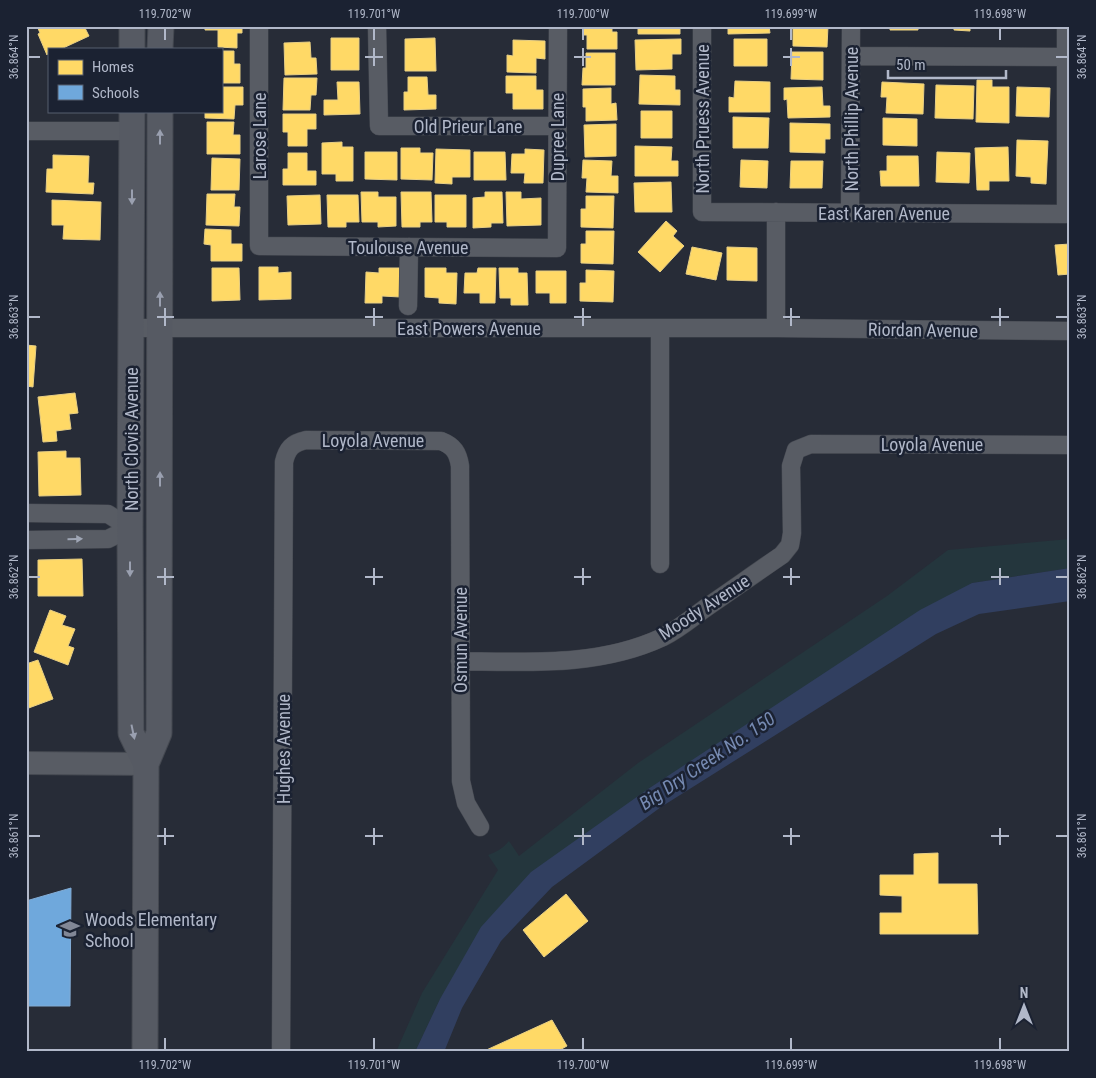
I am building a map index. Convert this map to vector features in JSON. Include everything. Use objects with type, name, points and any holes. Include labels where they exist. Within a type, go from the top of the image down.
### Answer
[{"type":"main road","points":[[132,26],[132,48]]},
{"type":"main road","points":[[160,48],[161,26]]},
{"type":"main road","name":"North Clovis Avenue","points":[[144,1052],[146,764],[160,733],[160,112]]},
{"type":"main road","name":"North Clovis Avenue","points":[[132,121],[131,732],[146,764]]},
{"type":"street","name":"Larose Lane","points":[[259,26],[259,246]]},
{"type":"street","name":"Old Prieur Lane","points":[[377,26],[379,126],[558,126]]},
{"type":"street","name":"Dupree Lane","points":[[557,248],[558,26]]},
{"type":"street","name":"North Pruess Avenue","points":[[702,26],[702,212]]},
{"type":"street","name":"North Phillip Avenue","points":[[850,212],[851,26]]},
{"type":"street","points":[[851,56],[1066,57],[1066,26]]},
{"type":"street","name":"East Karen Avenue","points":[[702,212],[1066,214],[1066,57]]},
{"type":"street","points":[[26,131],[132,121]]},
{"type":"street","points":[[776,212],[776,328]]},
{"type":"street","name":"Toulouse Avenue","points":[[259,246],[557,248]]},
{"type":"street","points":[[408,306],[409,247]]},
{"type":"street","name":"East Powers Avenue","points":[[132,328],[776,328]]},
{"type":"street","points":[[660,328],[660,564]]},
{"type":"street","name":"Riordan Avenue","points":[[776,328],[1070,331]]},
{"type":"street","name":"Loyola Avenue","points":[[290,447],[297,442],[306,440],[441,441],[449,444],[455,450]]},
{"type":"street","name":"Loyola Avenue","points":[[790,545],[792,532],[791,466],[796,450],[811,444],[1070,445]]},
{"type":"street","name":"Hughes Avenue","points":[[281,1052],[284,462],[290,447]]},
{"type":"street","name":"Osmun Avenue","points":[[455,450],[460,466],[461,781],[466,803],[480,827]]},
{"type":"street","points":[[26,513],[108,514],[130,528]]},
{"type":"street","points":[[26,540],[108,539],[130,528],[160,528]]},
{"type":"street","name":"Moody Avenue","points":[[460,661],[562,662],[615,654],[643,645],[683,625],[782,555],[790,545]]},
{"type":"street","points":[[26,763],[146,764]]},
{"type":"shaded area","points":[[1070,539],[1070,568],[972,583],[648,789],[440,999],[415,1052],[396,1052],[422,993],[498,870],[488,855],[500,850],[509,841],[519,856],[638,763],[887,596],[948,550]]},
{"type":"water","name":"Big Dry Creek No. 150","points":[[1070,568],[1070,601],[979,614],[936,634],[661,807],[552,887],[501,941],[462,1008],[444,1052],[415,1052],[440,999],[481,927],[531,872],[648,789],[920,610],[972,583]]},
{"type":"building: Homes","points":[[37,26],[84,26],[89,36],[63,48],[48,48],[47,55],[38,34],[40,33]]},
{"type":"building: Homes","points":[[205,26],[242,26],[242,33],[237,33],[237,48],[218,47],[218,30],[205,30]]},
{"type":"building: Homes","points":[[583,26],[612,26],[612,32],[617,32],[617,49],[587,49],[587,35],[583,35]]},
{"type":"building: Homes","points":[[638,26],[680,26],[680,34],[638,34]]},
{"type":"building: Homes","points":[[728,26],[769,26],[770,33],[728,34]]},
{"type":"building: Homes","points":[[793,26],[828,26],[827,47],[793,46]]},
{"type":"building: Homes","points":[[890,26],[918,26],[918,30],[890,30]]},
{"type":"building: Homes","points":[[954,26],[970,26],[970,31],[954,30]]},
{"type":"building: Homes","points":[[331,38],[359,38],[359,70],[331,70]]},
{"type":"building: Homes","points":[[435,38],[436,71],[405,71],[405,39]]},
{"type":"building: Homes","points":[[681,39],[681,54],[672,54],[672,69],[636,70],[635,40]]},
{"type":"building: Homes","points":[[734,39],[767,39],[767,66],[734,66]]},
{"type":"building: Homes","points":[[513,40],[545,41],[545,59],[536,58],[536,73],[507,72],[507,55],[513,56]]},
{"type":"building: Homes","points":[[310,42],[311,58],[316,58],[317,74],[285,75],[284,43]]},
{"type":"building: Homes","points":[[222,51],[234,51],[234,64],[240,64],[240,83],[222,83]]},
{"type":"building: Homes","points":[[792,52],[823,52],[823,80],[791,79]]},
{"type":"building: Homes","points":[[586,53],[615,53],[615,85],[582,85],[583,68],[586,68]]},
{"type":"building: Homes","points":[[640,75],[675,76],[675,90],[680,90],[680,105],[639,104]]},
{"type":"building: Homes","points":[[506,76],[536,76],[536,90],[543,90],[543,109],[513,109],[513,93],[506,93]]},
{"type":"building: Homes","points":[[408,77],[427,77],[428,95],[436,95],[436,109],[404,110],[404,92],[408,92]]},
{"type":"building: Homes","points":[[284,78],[317,78],[316,95],[311,95],[310,110],[283,110]]},
{"type":"building: Homes","points":[[977,80],[992,80],[992,87],[1009,87],[1009,123],[976,122]]},
{"type":"building: Homes","points":[[735,81],[770,82],[770,112],[729,112],[729,97],[734,98]]},
{"type":"building: Homes","points":[[337,82],[359,82],[360,114],[324,115],[324,100],[338,100]]},
{"type":"building: Homes","points":[[882,82],[924,84],[923,114],[886,113],[887,97],[881,97]]},
{"type":"building: Homes","points":[[936,85],[974,86],[973,119],[935,118]]},
{"type":"building: Homes","points":[[222,87],[243,87],[243,105],[235,105],[234,119],[205,118],[205,112],[222,112]]},
{"type":"building: Homes","points":[[822,87],[823,106],[830,106],[830,117],[788,118],[787,99],[784,100],[784,88]]},
{"type":"building: Homes","points":[[1017,87],[1050,88],[1049,117],[1016,116]]},
{"type":"building: Homes","points":[[611,88],[611,104],[616,103],[617,120],[586,121],[586,107],[583,107],[583,89]]},
{"type":"building: Homes","points":[[641,111],[672,111],[672,138],[641,138]]},
{"type":"building: Homes","points":[[283,114],[316,114],[316,129],[307,129],[307,146],[288,146],[288,132],[283,132]]},
{"type":"building: Homes","points":[[733,117],[769,118],[768,148],[733,148]]},
{"type":"building: Homes","points":[[883,118],[917,119],[917,146],[883,145]]},
{"type":"building: Homes","points":[[207,122],[234,122],[233,135],[240,135],[240,154],[207,154]]},
{"type":"building: Homes","points":[[790,123],[830,124],[830,139],[825,139],[825,153],[790,152]]},
{"type":"building: Homes","points":[[616,124],[616,156],[585,157],[584,125]]},
{"type":"building: Homes","points":[[1017,140],[1048,141],[1046,184],[1031,183],[1031,177],[1016,176]]},
{"type":"building: Homes","points":[[342,142],[342,147],[353,147],[353,181],[336,181],[336,174],[322,174],[322,143]]},
{"type":"building: Homes","points":[[635,146],[672,147],[671,161],[678,161],[678,176],[635,176]]},
{"type":"building: Homes","points":[[1008,147],[1009,181],[989,181],[989,190],[977,190],[975,148]]},
{"type":"building: Homes","points":[[401,148],[420,148],[420,153],[433,153],[432,180],[401,179]]},
{"type":"building: Homes","points":[[436,149],[470,150],[470,177],[452,177],[452,184],[435,183]]},
{"type":"building: Homes","points":[[525,149],[544,150],[543,183],[524,183],[525,173],[511,173],[512,154],[525,154]]},
{"type":"building: Homes","points":[[365,152],[397,152],[397,180],[365,179]]},
{"type":"building: Homes","points":[[474,152],[505,152],[506,180],[474,180]]},
{"type":"building: Homes","points":[[937,152],[970,153],[969,183],[936,182]]},
{"type":"building: Homes","points":[[288,153],[307,153],[307,171],[316,171],[316,185],[283,185],[283,169],[288,169]]},
{"type":"building: Homes","points":[[53,155],[89,156],[88,183],[94,183],[93,194],[46,192],[47,169],[53,169]]},
{"type":"building: Homes","points":[[887,156],[918,156],[919,186],[881,186],[880,171],[887,171]]},
{"type":"building: Homes","points":[[212,158],[240,159],[239,190],[211,190]]},
{"type":"building: Homes","points":[[583,160],[612,161],[611,176],[618,176],[618,193],[586,192],[587,178],[582,178]]},
{"type":"building: Homes","points":[[741,160],[768,161],[767,188],[740,187]]},
{"type":"building: Homes","points":[[791,161],[823,161],[822,188],[790,188]]},
{"type":"building: Homes","points":[[671,182],[672,212],[635,212],[634,183]]},
{"type":"building: Homes","points":[[361,192],[378,192],[378,197],[396,197],[396,226],[378,227],[378,222],[362,222]]},
{"type":"building: Homes","points":[[401,192],[431,192],[432,222],[420,222],[420,227],[402,227]]},
{"type":"building: Homes","points":[[485,192],[502,192],[503,223],[491,223],[491,227],[473,228],[473,198],[485,197]]},
{"type":"building: Homes","points":[[506,192],[521,192],[521,199],[541,198],[541,225],[507,226]]},
{"type":"building: Homes","points":[[207,194],[235,194],[234,207],[240,207],[239,226],[206,225]]},
{"type":"building: Homes","points":[[320,195],[321,224],[288,225],[287,196]]},
{"type":"building: Homes","points":[[327,195],[358,195],[359,222],[346,222],[346,227],[328,227]]},
{"type":"building: Homes","points":[[435,195],[466,195],[466,227],[447,227],[447,222],[435,222]]},
{"type":"building: Homes","points":[[586,196],[614,196],[613,228],[581,227],[581,209],[586,209]]},
{"type":"building: Homes","points":[[52,200],[101,202],[100,240],[63,239],[64,225],[52,225]]},
{"type":"building: Homes","points":[[666,221],[677,231],[673,236],[684,246],[660,272],[638,252]]},
{"type":"building: Homes","points":[[205,229],[231,230],[231,244],[242,244],[242,261],[211,261],[211,245],[204,244]]},
{"type":"building: Homes","points":[[586,231],[614,231],[613,264],[581,263],[581,244],[586,244]]},
{"type":"building: Homes","points":[[1070,244],[1070,274],[1058,275],[1055,245]]},
{"type":"building: Homes","points":[[692,247],[722,253],[716,280],[686,274]]},
{"type":"building: Homes","points":[[727,247],[757,248],[757,281],[727,280]]},
{"type":"building: Homes","points":[[259,267],[278,267],[278,273],[291,272],[291,299],[259,300]]},
{"type":"building: Homes","points":[[212,268],[239,268],[240,300],[212,301]]},
{"type":"building: Homes","points":[[379,268],[400,268],[400,297],[382,296],[382,303],[365,303],[366,272],[379,273]]},
{"type":"building: Homes","points":[[425,268],[446,268],[446,273],[457,273],[456,304],[439,303],[439,298],[425,297]]},
{"type":"building: Homes","points":[[478,268],[496,268],[495,303],[480,303],[480,293],[464,293],[465,273],[477,273]]},
{"type":"building: Homes","points":[[499,268],[518,268],[518,273],[527,273],[528,305],[511,305],[511,298],[500,298]]},
{"type":"building: Homes","points":[[586,270],[614,271],[613,302],[580,301],[580,283],[586,283]]},
{"type":"building: Homes","points":[[536,271],[566,271],[566,303],[550,303],[550,293],[536,293]]},
{"type":"building: Homes","points":[[26,345],[36,346],[33,387],[26,386]]},
{"type":"building: Homes","points":[[75,393],[78,413],[69,414],[71,429],[56,431],[57,441],[43,442],[38,397]]},
{"type":"building: Homes","points":[[66,451],[66,458],[80,458],[81,495],[39,496],[38,452]]},
{"type":"building: Homes","points":[[82,559],[83,596],[38,596],[38,560]]},
{"type":"building: Homes","points":[[50,610],[66,616],[62,625],[75,629],[68,646],[74,648],[68,665],[34,652]]},
{"type":"building: Homes","points":[[38,660],[53,699],[26,709],[26,664]]},
{"type":"building: Homes","points":[[938,853],[938,884],[977,884],[978,934],[880,934],[880,913],[902,913],[902,896],[880,895],[880,875],[914,875],[914,854]]},
{"type":"building: Homes","points":[[566,894],[588,921],[544,957],[523,930]]},
{"type":"building: Homes","points":[[552,1020],[567,1046],[556,1052],[482,1052]]},
{"type":"building: Schools","points":[[71,888],[70,1006],[26,1006],[26,901]]},
{"type":"place","name":"Woods Elementary School","points":[[70,929]]}]
